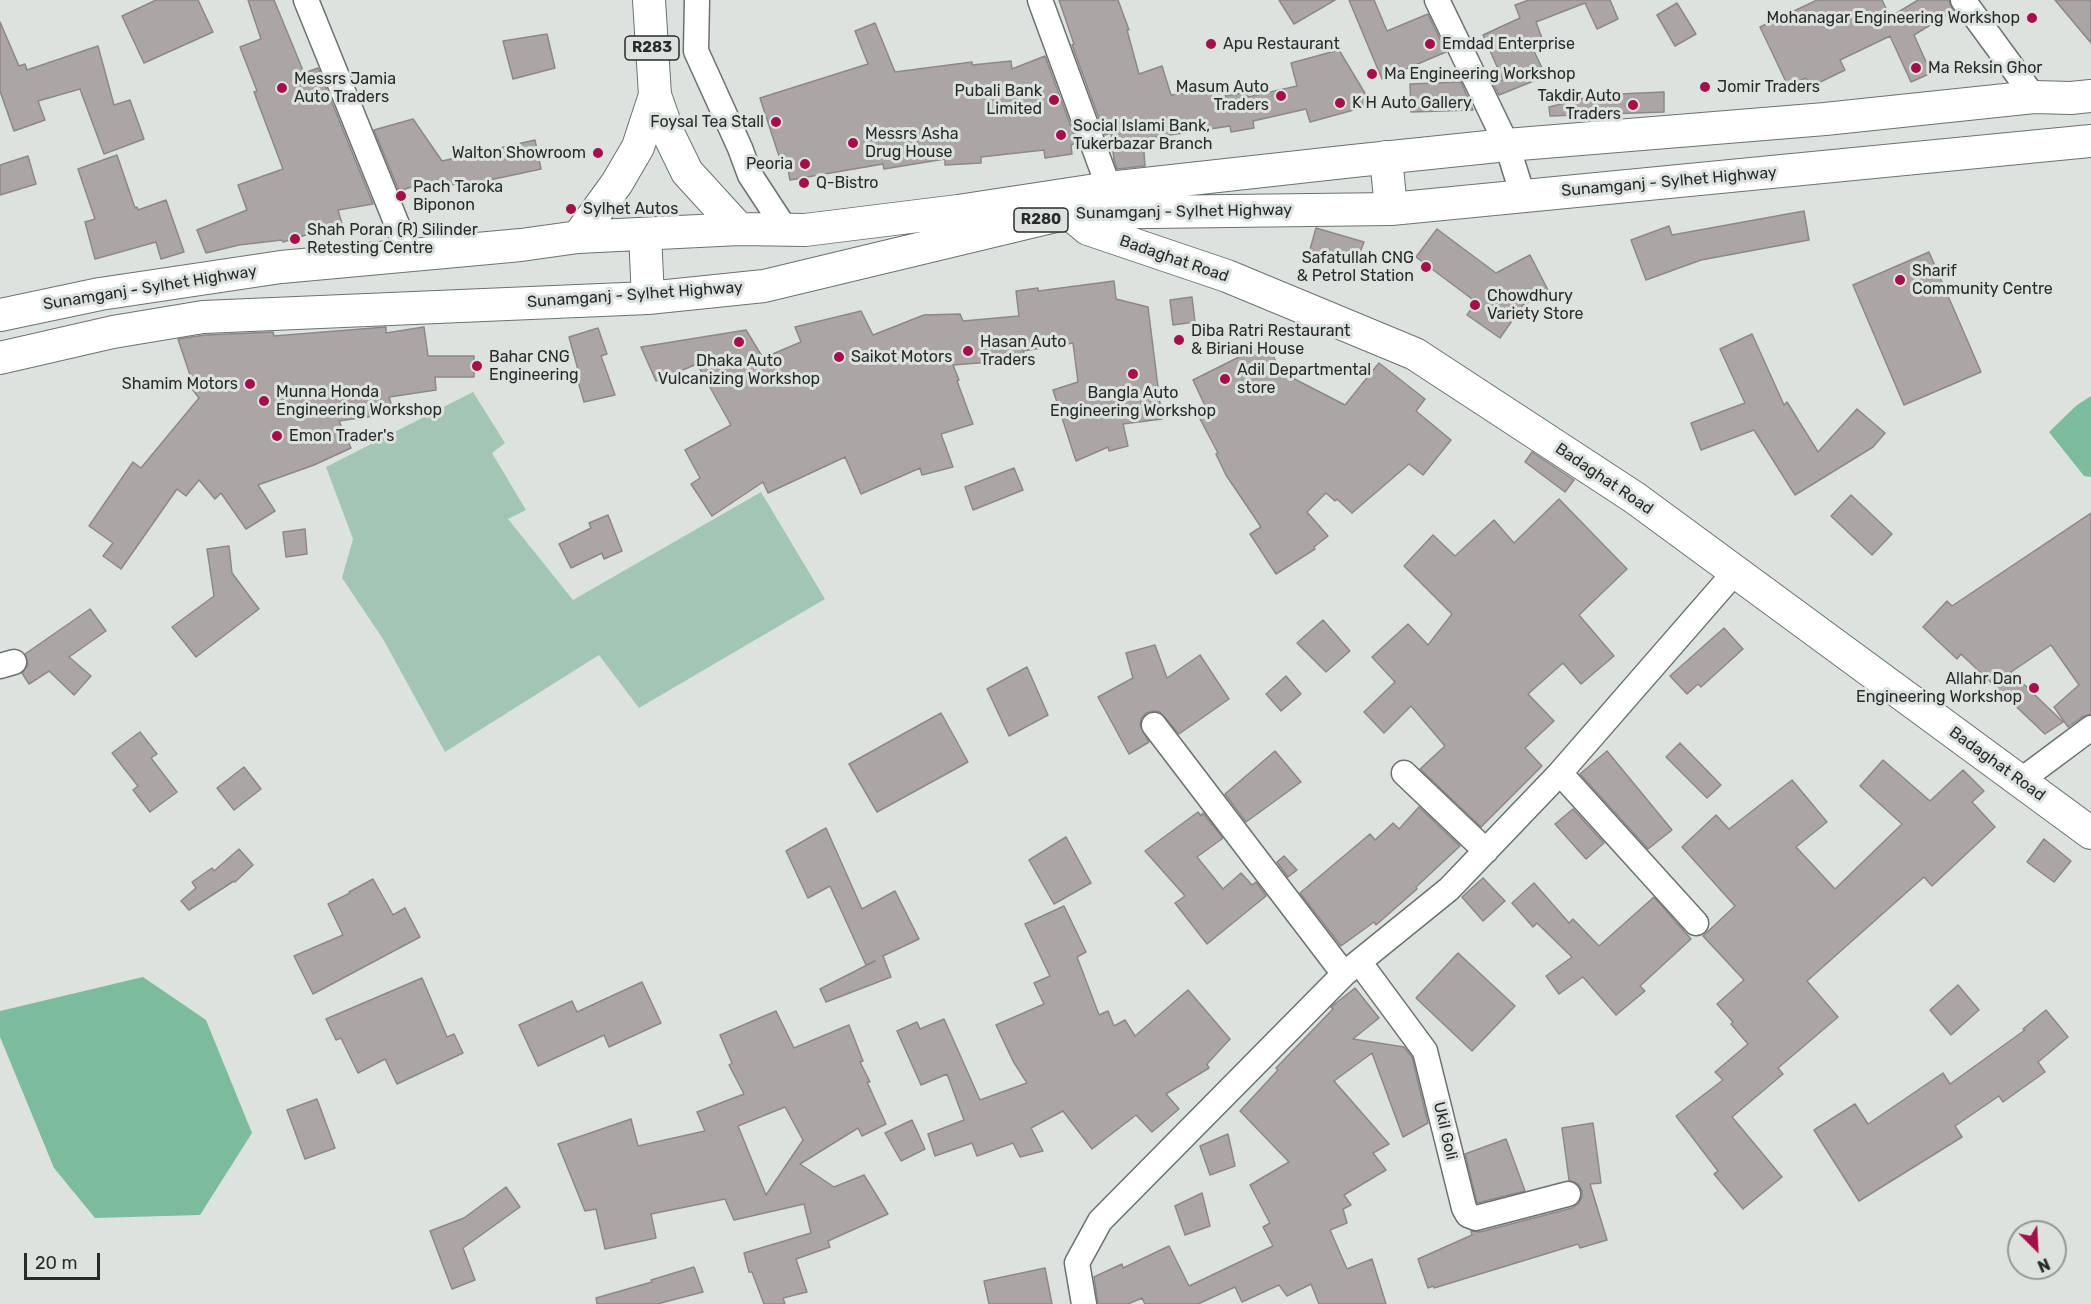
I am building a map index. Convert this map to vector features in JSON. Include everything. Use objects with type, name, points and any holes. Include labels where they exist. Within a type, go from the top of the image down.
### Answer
[{"type":"main road","name":"R283","points":[[649,0],[654,95]]},
{"type":"main road","points":[[654,95],[669,135],[687,172],[739,229]]},
{"type":"main road","points":[[579,237],[617,183],[638,147],[654,95]]},
{"type":"main road","name":"Sunamganj - Sylhet Highway","points":[[0,358],[113,332],[203,317],[648,298],[764,286],[1063,204],[1109,188],[1507,145],[1825,119],[2034,97],[2091,96]]},
{"type":"main road","points":[[1825,119],[1830,167]]},
{"type":"main road","name":"Sunamganj - Sylhet Highway","points":[[0,315],[100,294],[281,267],[579,237],[739,229],[806,230],[946,213],[1063,204],[1391,209],[2091,141]]},
{"type":"main road","points":[[1386,157],[1391,209]]},
{"type":"main road","name":"Badaghat Road","points":[[1063,204],[1088,229],[1227,276],[1415,354],[1635,498],[2091,833]]},
{"type":"main road","points":[[645,234],[648,298]]},
{"type":"street","points":[[306,0],[409,255]]},
{"type":"street","points":[[697,0],[696,51],[750,175],[786,230]]},
{"type":"street","points":[[1040,0],[1109,188]]},
{"type":"street","points":[[1437,0],[1507,145],[1523,196]]},
{"type":"street","points":[[1963,0],[2034,97]]},
{"type":"street","points":[[1084,1304],[1077,1263],[1101,1221],[1352,968],[1449,889],[1560,773],[1735,572]]},
{"type":"street","points":[[1154,725],[1352,968]]},
{"type":"street","points":[[2020,781],[2091,728]]},
{"type":"street","points":[[1404,773],[1486,851]]},
{"type":"street","points":[[1560,773],[1696,923]]},
{"type":"street","name":"Ukil Goli","points":[[1352,968],[1425,1051],[1464,1208],[1468,1215],[1476,1218],[1568,1194]]},
{"type":"shaded area","points":[[473,392],[505,443],[492,453],[526,510],[508,519],[573,600],[761,492],[825,599],[639,708],[599,655],[445,752],[383,639],[342,578],[353,539],[326,467]]},
{"type":"shaded area","points":[[2091,396],[2091,477],[2084,476],[2049,432],[2077,405]]},
{"type":"shaded area","points":[[143,977],[206,1020],[252,1133],[200,1215],[95,1218],[54,1168],[0,1037],[0,1011]]},
{"type":"building","points":[[156,0],[198,0],[213,32],[144,63],[122,16]]},
{"type":"building","points":[[248,0],[274,0],[304,73],[318,68],[373,204],[338,210],[342,224],[283,242],[282,240],[239,245],[206,253],[197,230],[247,210],[238,185],[283,169],[240,47],[261,39]]},
{"type":"building","points":[[1059,0],[1118,0],[1129,30],[1127,30],[1139,74],[1162,66],[1171,95],[1218,88],[1220,97],[1247,92],[1248,97],[1297,86],[1291,63],[1339,50],[1372,105],[1310,122],[1306,109],[1253,121],[1254,128],[1231,132],[1230,126],[1143,139],[1145,166],[1117,169],[1111,133],[1105,135],[1072,45],[1074,44]]},
{"type":"building","points":[[1279,0],[1335,0],[1294,24]]},
{"type":"building","points":[[1349,0],[1374,0],[1387,31],[1428,14],[1446,52],[1382,79]]},
{"type":"building","points":[[1529,0],[1610,0],[1618,19],[1597,29],[1585,3],[1536,22],[1543,41],[1531,45],[1546,76],[1499,95],[1492,81],[1503,80],[1483,35],[1520,18],[1515,5]]},
{"type":"building","points":[[1817,0],[1882,0],[1890,17],[1918,0],[1949,0],[1953,11],[1914,35],[1931,73],[1911,82],[1890,36],[1840,60],[1845,70],[1810,87],[1806,78],[1788,86],[1760,27]]},
{"type":"building","points":[[2055,0],[2091,0],[2091,43]]},
{"type":"building","points":[[1677,3],[1696,34],[1675,46],[1657,15]]},
{"type":"building","points":[[0,22],[19,66],[25,64],[27,70],[98,46],[114,105],[130,100],[144,139],[104,154],[80,89],[38,101],[45,120],[14,131],[0,91]]},
{"type":"building","points":[[875,23],[895,72],[972,62],[972,65],[1011,61],[1012,69],[1045,56],[1077,143],[1071,145],[1072,154],[1045,158],[1044,150],[981,157],[981,163],[945,165],[945,159],[884,169],[883,164],[790,180],[785,154],[779,156],[760,98],[868,64],[855,31]]},
{"type":"building","points":[[547,34],[555,68],[513,79],[503,41]]},
{"type":"building","points":[[1461,82],[1473,110],[1411,112],[1410,84]]},
{"type":"building","points":[[1664,92],[1664,112],[1550,116],[1549,107],[1597,95]]},
{"type":"building","points":[[413,119],[442,161],[535,140],[541,169],[471,184],[470,181],[427,190],[424,183],[399,191],[374,130]]},
{"type":"building","points":[[117,155],[135,208],[137,207],[138,210],[166,200],[184,252],[161,259],[156,242],[95,259],[85,222],[95,219],[78,169]]},
{"type":"building","points":[[28,156],[36,184],[0,195],[0,165]]},
{"type":"building","points":[[1804,211],[1809,240],[1701,260],[1646,280],[1631,240],[1669,226],[1672,235]]},
{"type":"building","points":[[1316,228],[1364,242],[1355,265],[1309,253]]},
{"type":"building","points":[[1437,229],[1496,273],[1530,255],[1549,292],[1523,305],[1500,338],[1467,315],[1476,302],[1416,257]]},
{"type":"building","points":[[1929,252],[1981,372],[1904,405],[1853,285]]},
{"type":"building","points":[[1114,281],[1116,299],[1148,307],[1162,419],[1123,424],[1128,446],[1109,451],[1108,447],[1076,461],[1053,390],[1078,382],[1073,343],[1023,351],[1026,359],[1007,366],[1005,361],[953,365],[973,424],[941,434],[953,467],[922,475],[920,468],[861,494],[845,457],[768,493],[763,482],[712,516],[691,484],[700,478],[685,450],[731,425],[697,364],[656,381],[641,347],[746,330],[763,358],[801,342],[795,327],[861,311],[873,335],[924,315],[960,314],[963,321],[1019,316],[1016,291],[1038,288],[1038,291]]},
{"type":"building","points":[[1192,297],[1195,322],[1173,325],[1170,300]]},
{"type":"building","points":[[386,327],[386,333],[424,327],[428,356],[474,356],[474,377],[435,377],[436,390],[389,397],[394,413],[339,421],[351,448],[314,465],[258,485],[275,511],[246,529],[221,493],[215,499],[199,480],[186,496],[177,489],[121,569],[103,556],[113,543],[89,526],[133,462],[141,468],[199,398],[189,385],[193,384],[178,339],[205,335],[273,332],[274,336]]},
{"type":"building","points":[[598,328],[607,354],[601,356],[615,395],[584,402],[569,337]]},
{"type":"building","points":[[1752,334],[1784,405],[1787,402],[1818,452],[1857,409],[1885,433],[1873,447],[1795,495],[1754,430],[1701,450],[1691,423],[1745,403],[1720,349]]},
{"type":"building","points":[[1267,343],[1281,372],[1345,405],[1379,363],[1425,399],[1416,411],[1451,440],[1423,475],[1409,464],[1352,513],[1337,499],[1335,501],[1326,493],[1307,512],[1328,536],[1314,547],[1315,549],[1276,574],[1250,534],[1261,527],[1226,475],[1216,454],[1218,453],[1199,417],[1208,412],[1193,380]]},
{"type":"building","points":[[1532,452],[1574,480],[1565,492],[1525,462]]},
{"type":"building","points":[[1014,468],[1023,490],[973,510],[965,487]]},
{"type":"building","points":[[1851,495],[1892,534],[1872,555],[1831,516]]},
{"type":"building","points":[[1559,499],[1627,569],[1579,615],[1614,656],[1581,684],[1563,663],[1528,694],[1554,721],[1525,748],[1542,766],[1481,827],[1420,769],[1445,746],[1411,706],[1384,733],[1364,712],[1395,682],[1372,657],[1408,624],[1428,645],[1452,614],[1404,566],[1433,535],[1455,556],[1494,520],[1514,543]]},
{"type":"building","points":[[2091,513],[2091,714],[2082,717],[2068,727],[2054,707],[2079,685],[2051,645],[2011,672],[2063,722],[2045,734],[1961,654],[1957,659],[1923,627],[1947,601],[1952,606]]},
{"type":"building","points":[[608,515],[622,551],[604,559],[602,553],[571,568],[559,544],[591,528],[589,523]]},
{"type":"building","points":[[305,529],[307,554],[286,557],[283,532]]},
{"type":"building","points":[[229,546],[232,573],[259,609],[196,657],[172,627],[214,596],[207,549]]},
{"type":"building","points":[[90,609],[106,631],[69,657],[91,676],[74,695],[49,671],[29,684],[22,673],[28,665],[25,654]]},
{"type":"building","points":[[1323,620],[1350,651],[1326,672],[1297,643]]},
{"type":"building","points":[[1724,628],[1743,649],[1701,687],[1698,684],[1687,694],[1670,676]]},
{"type":"building","points":[[1155,645],[1167,678],[1200,655],[1229,699],[1179,734],[1160,712],[1146,713],[1141,719],[1140,726],[1149,742],[1129,754],[1098,697],[1133,678],[1126,653]]},
{"type":"building","points":[[1027,667],[1048,715],[1009,736],[987,689]]},
{"type":"building","points":[[1286,676],[1301,694],[1281,711],[1266,694]]},
{"type":"building","points":[[941,713],[968,762],[877,812],[849,764]]},
{"type":"building","points":[[140,732],[157,754],[151,758],[177,792],[150,812],[133,790],[138,786],[112,753]]},
{"type":"building","points":[[1680,743],[1721,785],[1707,798],[1666,757]]},
{"type":"building","points":[[1275,751],[1301,782],[1246,822],[1225,794]]},
{"type":"building","points":[[1607,751],[1672,830],[1648,849],[1580,774]]},
{"type":"building","points":[[1883,760],[1930,801],[1963,770],[1984,791],[1972,802],[1995,827],[1932,886],[1924,877],[1807,981],[1838,1017],[1778,1068],[1783,1074],[1732,1117],[1782,1177],[1743,1209],[1714,1174],[1718,1171],[1676,1116],[1723,1080],[1715,1072],[1748,1044],[1717,1004],[1744,980],[1703,936],[1735,906],[1682,847],[1716,815],[1729,829],[1792,780],[1827,822],[1796,847],[1835,889],[1902,824],[1860,786]]},
{"type":"building","points":[[244,767],[261,789],[234,810],[217,788]]},
{"type":"building","points":[[1419,807],[1460,846],[1416,887],[1417,889],[1376,925],[1374,922],[1341,946],[1300,893],[1370,834],[1375,840],[1393,823],[1399,829]]},
{"type":"building","points":[[1573,809],[1604,843],[1586,859],[1555,824]]},
{"type":"building","points":[[1198,812],[1201,816],[1203,813],[1223,838],[1197,857],[1223,889],[1241,873],[1252,885],[1256,882],[1266,896],[1207,944],[1175,903],[1185,896],[1145,851]]},
{"type":"building","points":[[826,828],[862,909],[895,891],[919,939],[883,956],[891,977],[826,1002],[820,989],[875,961],[866,965],[830,886],[808,898],[786,851]]},
{"type":"building","points":[[1066,837],[1091,883],[1054,904],[1029,860]]},
{"type":"building","points":[[2044,839],[2071,861],[2054,882],[2027,862]]},
{"type":"building","points":[[239,849],[253,865],[235,882],[189,910],[181,901],[196,888],[192,882],[212,868],[214,871]]},
{"type":"building","points":[[1284,856],[1297,870],[1288,877],[1277,862]]},
{"type":"building","points":[[1483,878],[1505,901],[1483,921],[1462,897]]},
{"type":"building","points":[[373,879],[393,915],[405,908],[420,937],[313,994],[294,956],[343,935],[328,904]]},
{"type":"building","points":[[1534,883],[1569,923],[1573,919],[1599,946],[1654,897],[1691,939],[1640,986],[1645,991],[1616,1015],[1583,977],[1559,994],[1546,976],[1572,957],[1537,923],[1533,927],[1512,903]]},
{"type":"building","points":[[1064,906],[1086,952],[1077,957],[1099,1015],[1108,1011],[1114,1026],[1125,1020],[1135,1036],[1188,990],[1230,1039],[1207,1064],[1209,1068],[1166,1094],[1179,1109],[1152,1132],[1136,1115],[1092,1149],[1063,1111],[1031,1128],[1043,1151],[1020,1157],[1013,1143],[977,1156],[972,1143],[935,1156],[928,1134],[964,1120],[947,1074],[921,1085],[897,1031],[917,1022],[920,1029],[944,1019],[980,1100],[1027,1083],[1013,1061],[996,1025],[1044,1004],[1034,983],[1050,976],[1025,924]]},
{"type":"building","points":[[1458,953],[1515,1006],[1472,1051],[1416,998]]},
{"type":"building","points":[[422,978],[447,1037],[454,1034],[463,1053],[397,1084],[385,1059],[358,1073],[341,1038],[336,1040],[326,1019]]},
{"type":"building","points":[[642,982],[661,1023],[609,1047],[604,1035],[538,1066],[519,1025],[572,1001],[577,1012]]},
{"type":"building","points":[[1958,985],[1979,1010],[1951,1035],[1930,1010]]},
{"type":"building","points":[[1355,988],[1379,1018],[1353,1039],[1404,1047],[1412,1057],[1428,1123],[1403,1137],[1372,1053],[1334,1081],[1389,1144],[1373,1153],[1386,1170],[1344,1195],[1351,1205],[1343,1209],[1347,1223],[1330,1230],[1347,1269],[1372,1259],[1386,1304],[1319,1304],[1311,1284],[1287,1296],[1279,1285],[1242,1302],[1235,1287],[1198,1304],[1145,1304],[1142,1298],[1128,1304],[1098,1304],[1094,1277],[1122,1264],[1123,1268],[1169,1246],[1189,1286],[1273,1246],[1263,1227],[1270,1223],[1250,1185],[1289,1162],[1240,1111],[1278,1070],[1276,1068],[1333,1009],[1331,1007]]},
{"type":"building","points":[[2046,1010],[2068,1037],[2038,1062],[2045,1072],[2003,1102],[1999,1096],[1955,1126],[1962,1137],[1859,1201],[1814,1130],[1855,1104],[1868,1124],[1943,1073],[1950,1084],[2025,1030],[2023,1029]]},
{"type":"building","points":[[776,1011],[794,1048],[849,1025],[863,1061],[860,1062],[870,1082],[867,1082],[886,1124],[862,1136],[858,1128],[800,1164],[834,1187],[864,1175],[888,1214],[828,1241],[830,1247],[796,1259],[807,1292],[783,1298],[785,1304],[764,1304],[752,1272],[749,1272],[744,1253],[811,1233],[804,1204],[734,1220],[725,1199],[651,1214],[656,1238],[605,1249],[596,1209],[585,1211],[558,1144],[631,1119],[638,1146],[705,1131],[697,1112],[744,1094],[729,1065],[732,1063],[720,1035]],"holes":[[[785,1107],[803,1140],[766,1195],[738,1126]]]},
{"type":"building","points":[[317,1099],[335,1148],[305,1159],[287,1110]]},
{"type":"building","points":[[912,1120],[925,1149],[901,1161],[885,1133]]},
{"type":"building","points":[[1593,1123],[1601,1183],[1590,1184],[1607,1240],[1580,1248],[1578,1244],[1428,1288],[1418,1259],[1472,1235],[1471,1231],[1480,1232],[1572,1208],[1578,1204],[1582,1191],[1578,1184],[1569,1180],[1562,1128]]},
{"type":"building","points":[[1228,1134],[1235,1166],[1210,1175],[1200,1146]]},
{"type":"building","points":[[1506,1139],[1525,1191],[1477,1203],[1465,1154]]},
{"type":"building","points":[[506,1187],[520,1207],[463,1248],[475,1280],[452,1289],[430,1231],[464,1218]]},
{"type":"building","points":[[1202,1193],[1210,1226],[1185,1235],[1175,1206]]},
{"type":"building","points":[[694,1267],[703,1292],[657,1304],[597,1304],[596,1298]]},
{"type":"building","points":[[1045,1268],[1052,1304],[989,1304],[984,1281]]},
{"type":"place","name":"Mohanagar Engineering Workshop","points":[[2032,18]]},
{"type":"place","name":"Apu Restaurant","points":[[1211,44]]},
{"type":"place","name":"Emdad Enterprise","points":[[1430,44]]},
{"type":"place","name":"Ma Reksin Ghor","points":[[1916,68]]},
{"type":"place","name":"Ma Engineering Workshop","points":[[1372,74]]},
{"type":"place","name":"Jomir Traders","points":[[1705,87]]},
{"type":"place","name":"Messrs Jamia Auto Traders","points":[[282,88]]},
{"type":"place","name":"Masum Auto Traders","points":[[1281,96]]},
{"type":"place","name":"Pubali Bank Limited","points":[[1054,100]]},
{"type":"place","name":"K H Auto Gallery","points":[[1340,103]]},
{"type":"place","name":"Takdir Auto Traders","points":[[1633,105]]},
{"type":"place","name":"Foysal Tea Stall","points":[[776,122]]},
{"type":"place","name":"Social Islami Bank, Tukerbazar Branch","points":[[1061,135]]},
{"type":"place","name":"Messrs Asha Drug House","points":[[853,143]]},
{"type":"place","name":"Walton Showroom","points":[[598,153]]},
{"type":"place","name":"Peoria","points":[[805,164]]},
{"type":"place","name":"Q-Bistro","points":[[804,183]]},
{"type":"place","name":"Pach Taroka Biponon","points":[[401,196]]},
{"type":"place","name":"Sylhet Autos","points":[[571,209]]},
{"type":"place","name":"Shah Poran (R) Silinder Retesting Centre","points":[[295,239]]},
{"type":"place","name":"Safatullah CNG & Petrol Station","points":[[1426,267]]},
{"type":"place","name":"Sharif Community Centre","points":[[1900,280]]},
{"type":"place","name":"Chowdhury Variety Store","points":[[1475,305]]},
{"type":"place","name":"Diba Ratri Restaurant & Biriani House","points":[[1179,340]]},
{"type":"place","name":"Dhaka Auto Vulcanizing Workshop","points":[[739,342]]},
{"type":"place","name":"Hasan Auto Traders","points":[[968,351]]},
{"type":"place","name":"Saikot Motors","points":[[839,357]]},
{"type":"place","name":"Bahar CNG Engineering","points":[[477,366]]},
{"type":"place","name":"Bangla Auto Engineering Workshop","points":[[1133,374]]},
{"type":"place","name":"Adil Departmental store","points":[[1225,379]]},
{"type":"place","name":"Shamim Motors","points":[[250,384]]},
{"type":"place","name":"Munna Honda Engineering Workshop","points":[[264,401]]},
{"type":"place","name":"Emon Trader's","points":[[277,436]]},
{"type":"place","name":"Allahr Dan Engineering Workshop","points":[[2034,688]]}]
